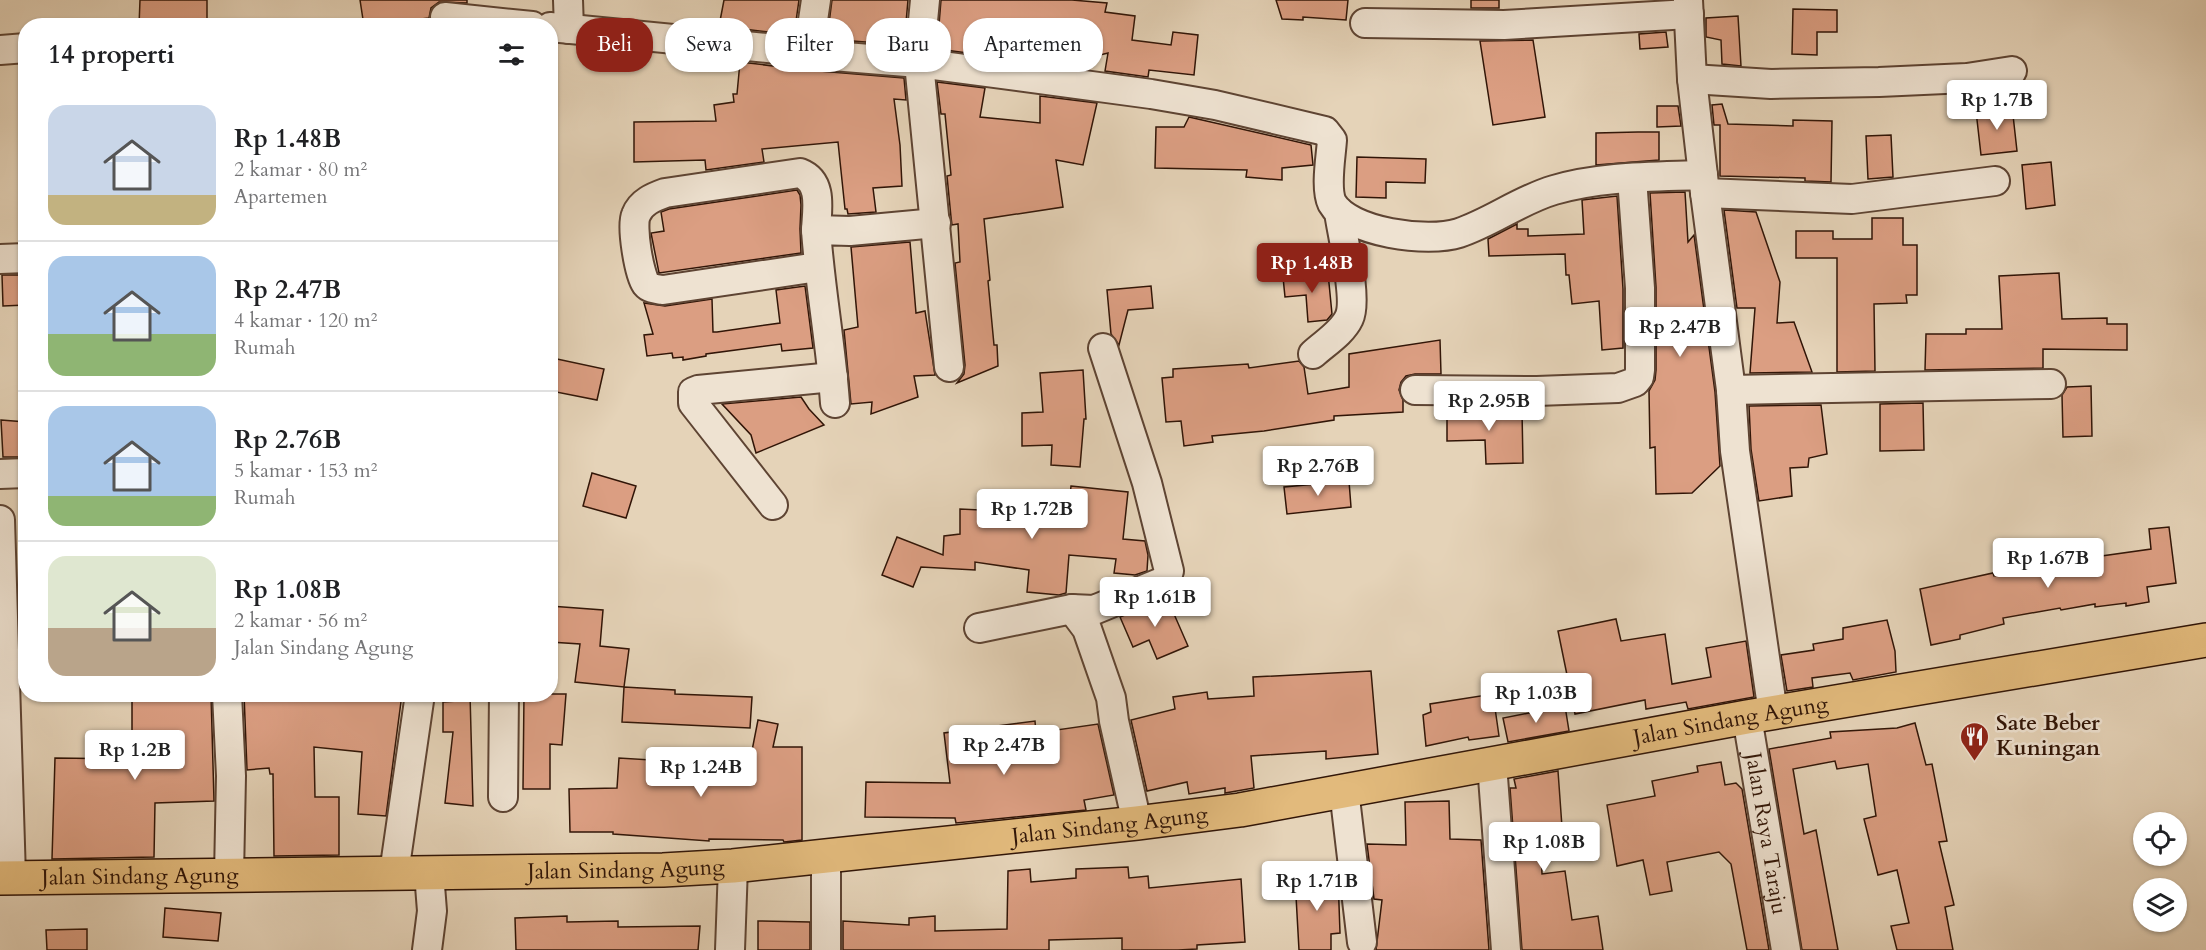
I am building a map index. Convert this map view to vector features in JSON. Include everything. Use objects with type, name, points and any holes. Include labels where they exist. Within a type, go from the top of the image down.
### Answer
[{"type":"main road","name":"Jalan Sindang Agung","points":[[6,878],[651,870],[733,866],[1137,823],[1240,810],[1760,715],[2206,639]]},
{"type":"street","points":[[568,0],[560,28],[765,48]]},
{"type":"street","points":[[813,18],[816,0]]},
{"type":"street","points":[[923,18],[925,0]]},
{"type":"street","points":[[1365,23],[1504,25],[1689,7]]},
{"type":"street","name":"Jalan Raya Taraju","points":[[1689,7],[1692,80],[1731,390],[1760,715],[1786,950]]},
{"type":"street","points":[[445,14],[474,18]]},
{"type":"street","points":[[0,50],[18,49]]},
{"type":"street","points":[[951,68],[1215,105],[1325,131],[1332,140],[1329,191],[1332,202],[1339,212],[1373,229],[1422,237],[1460,233],[1551,190],[1591,180],[1632,178],[1704,184],[1827,200],[1852,199],[1995,181]]},
{"type":"street","points":[[1692,80],[1770,84],[1879,82],[1968,78],[2012,71]]},
{"type":"street","points":[[920,72],[949,367]]},
{"type":"street","points":[[773,505],[693,403],[693,392],[698,390],[834,390],[818,267],[817,195],[813,183],[808,176],[800,173],[666,193],[642,206],[635,216],[634,230],[642,276],[647,285],[655,289],[663,290],[818,267]]},
{"type":"street","points":[[1415,390],[1537,391],[1618,388],[1635,382],[1640,370],[1640,288],[1632,178]]},
{"type":"street","points":[[1313,354],[1344,326],[1351,316],[1352,292],[1339,212]]},
{"type":"street","points":[[816,230],[850,231],[936,223]]},
{"type":"street","points":[[0,259],[18,258]]},
{"type":"street","points":[[979,627],[1072,609],[1094,610],[1166,579],[1169,570],[1147,483],[1103,348]]},
{"type":"street","points":[[1731,390],[2051,384]]},
{"type":"street","points":[[0,474],[18,473]]},
{"type":"street","points":[[0,520],[15,662],[3,715],[6,878]]},
{"type":"street","points":[[1072,609],[1086,630],[1111,698],[1137,823]]},
{"type":"street","points":[[227,702],[231,776],[229,875]]},
{"type":"street","points":[[394,873],[419,702]]},
{"type":"street","points":[[503,797],[504,702]]},
{"type":"street","points":[[1492,764],[1506,950]]},
{"type":"street","points":[[1344,790],[1362,942]]},
{"type":"street","points":[[826,856],[826,950]]},
{"type":"street","points":[[730,950],[733,866]]},
{"type":"street","points":[[427,950],[432,911],[429,873]]},
{"type":"building","points":[[140,0],[207,0],[207,18],[139,18]]},
{"type":"building","points":[[360,0],[467,0],[467,3],[439,2],[431,8],[429,18],[363,18]]},
{"type":"building","points":[[724,0],[799,0],[796,18],[765,18],[765,32],[753,30],[753,18],[721,18]]},
{"type":"building","points":[[832,0],[908,0],[906,18],[866,18],[866,42],[854,41],[854,18],[830,18]]},
{"type":"building","points":[[941,0],[1072,0],[1107,3],[1105,12],[1135,16],[1132,40],[1171,45],[1173,32],[1198,35],[1194,75],[1149,70],[1148,77],[1105,71],[1108,53],[1103,54],[1103,18],[963,18],[963,52],[951,51],[951,18],[940,18]]},
{"type":"building","points":[[1276,0],[1348,0],[1346,20],[1303,17],[1303,20],[1282,19]]},
{"type":"building","points":[[1471,0],[1499,0],[1499,8],[1471,8]]},
{"type":"building","points":[[1793,9],[1837,10],[1837,32],[1817,32],[1817,55],[1792,54]]},
{"type":"building","points":[[1738,16],[1741,66],[1722,64],[1721,40],[1706,37],[1706,18]]},
{"type":"building","points":[[1666,32],[1668,47],[1640,49],[1639,34]]},
{"type":"building","points":[[1533,40],[1545,117],[1493,125],[1480,41]]},
{"type":"building","points":[[753,64],[765,65],[765,72],[831,72],[904,78],[906,100],[894,99],[902,186],[873,188],[876,212],[848,214],[845,209],[838,142],[762,149],[764,162],[706,170],[705,160],[634,162],[634,122],[716,121],[714,105],[734,102],[733,94],[737,94],[739,72],[753,72]]},
{"type":"building","points":[[937,82],[985,88],[980,117],[1040,123],[1040,96],[1097,103],[1083,165],[1056,160],[1063,207],[984,219],[994,345],[997,345],[998,366],[957,383],[964,374],[965,365],[955,263],[960,262],[958,224],[952,225],[947,176],[951,175],[945,114],[941,114]]},
{"type":"building","points":[[1722,104],[1728,124],[1793,126],[1793,120],[1832,121],[1831,182],[1805,181],[1805,178],[1720,176],[1720,125],[1714,125],[1712,105]]},
{"type":"building","points":[[1657,106],[1678,106],[1681,126],[1657,127]]},
{"type":"building","points":[[2012,106],[2017,151],[1981,155],[1976,111]]},
{"type":"building","points":[[1189,117],[1311,145],[1313,165],[1282,168],[1282,180],[1246,177],[1247,170],[1155,168],[1156,127],[1184,127]]},
{"type":"building","points":[[1659,132],[1659,160],[1596,165],[1596,133]]},
{"type":"building","points":[[1891,135],[1893,177],[1868,179],[1866,136]]},
{"type":"building","points":[[1357,157],[1426,159],[1425,183],[1386,182],[1386,198],[1356,197]]},
{"type":"building","points":[[2051,162],[2055,205],[2026,209],[2022,165]]},
{"type":"building","points":[[797,190],[801,205],[801,253],[659,273],[651,233],[664,231],[661,212]]},
{"type":"building","points":[[1685,192],[1688,242],[1694,235],[1715,392],[1720,466],[1692,493],[1656,494],[1655,447],[1650,448],[1649,391],[1655,380],[1656,370],[1656,287],[1650,193]]},
{"type":"building","points":[[1617,196],[1623,289],[1623,348],[1602,350],[1599,301],[1572,304],[1569,275],[1566,275],[1565,254],[1489,256],[1488,239],[1517,224],[1517,229],[1528,229],[1528,236],[1584,234],[1582,200]]},
{"type":"building","points":[[1724,210],[1756,212],[1780,282],[1777,323],[1794,322],[1812,372],[1750,373],[1755,308],[1737,308]]},
{"type":"building","points":[[1872,218],[1903,218],[1903,245],[1917,245],[1917,295],[1906,295],[1907,303],[1874,304],[1875,371],[1837,372],[1837,258],[1796,258],[1796,231],[1833,231],[1833,239],[1872,239]]},
{"type":"building","points":[[910,242],[916,313],[925,311],[935,375],[914,376],[918,397],[871,414],[872,402],[851,404],[844,330],[858,327],[851,247]]},
{"type":"building","points":[[1328,273],[1332,314],[1327,320],[1308,322],[1306,295],[1285,297],[1283,277]]},
{"type":"building","points":[[2059,273],[2062,319],[2107,318],[2107,324],[2127,324],[2127,350],[2043,349],[2043,368],[1925,370],[1926,334],[1966,334],[1966,329],[2002,329],[1999,276]]},
{"type":"building","points":[[2,275],[18,275],[18,305],[3,306]]},
{"type":"building","points":[[805,286],[813,348],[782,351],[781,344],[706,354],[706,356],[683,360],[683,357],[673,358],[672,353],[647,356],[644,335],[653,334],[644,303],[665,306],[712,299],[713,332],[717,332],[780,323],[776,290]]},
{"type":"building","points":[[1151,286],[1153,308],[1128,310],[1119,345],[1111,334],[1107,290]]},
{"type":"building","points":[[1440,340],[1441,374],[1406,376],[1399,390],[1403,400],[1403,412],[1334,416],[1334,420],[1264,431],[1212,436],[1213,442],[1184,446],[1181,421],[1166,422],[1162,378],[1173,377],[1173,369],[1248,364],[1249,368],[1299,361],[1304,367],[1308,394],[1349,387],[1349,354]]},
{"type":"building","points":[[558,359],[604,369],[597,400],[558,392]]},
{"type":"building","points":[[1083,370],[1086,419],[1084,419],[1080,467],[1051,465],[1052,445],[1022,446],[1022,413],[1043,412],[1040,373]]},
{"type":"building","points":[[2091,386],[2092,436],[2063,437],[2062,395],[2067,387]]},
{"type":"building","points":[[801,397],[824,425],[756,453],[751,435],[722,404]]},
{"type":"building","points":[[1923,403],[1924,450],[1880,451],[1880,404]]},
{"type":"building","points":[[1821,405],[1827,454],[1809,458],[1808,467],[1790,468],[1792,496],[1759,501],[1751,449],[1749,406]]},
{"type":"building","points":[[1447,407],[1479,407],[1479,412],[1522,411],[1523,463],[1486,464],[1485,440],[1447,441]]},
{"type":"building","points":[[1,420],[18,421],[18,457],[3,457]]},
{"type":"building","points":[[592,473],[636,486],[626,518],[583,506]]},
{"type":"building","points":[[1349,481],[1351,507],[1287,514],[1284,487]]},
{"type":"building","points":[[1071,486],[1128,492],[1123,539],[1145,541],[1148,555],[1147,571],[1135,575],[1114,573],[1116,559],[1069,555],[1066,593],[1059,595],[1027,592],[1029,570],[975,562],[975,570],[921,567],[913,587],[882,575],[897,537],[943,555],[944,536],[960,534],[960,509],[1001,511],[1003,497],[1069,506]]},
{"type":"building","points":[[2169,527],[2176,583],[2147,587],[2149,602],[2126,606],[2126,603],[2095,607],[2095,604],[2003,618],[2004,624],[1960,635],[1960,639],[1931,645],[1920,589],[1993,573],[1994,576],[2080,559],[2151,549],[2149,529]]},
{"type":"building","points":[[1167,598],[1188,646],[1157,659],[1149,640],[1133,647],[1120,617]]},
{"type":"building","points":[[558,607],[603,610],[600,646],[629,649],[624,687],[575,682],[580,644],[558,643]]},
{"type":"building","points":[[1616,619],[1621,641],[1665,634],[1672,684],[1711,677],[1706,648],[1746,641],[1754,697],[1688,709],[1686,702],[1646,709],[1645,700],[1575,714],[1558,631]]},
{"type":"building","points":[[1887,620],[1895,651],[1896,672],[1853,680],[1850,673],[1812,678],[1813,687],[1787,691],[1781,655],[1814,650],[1813,644],[1843,639],[1843,628]]},
{"type":"building","points":[[1371,671],[1378,754],[1326,759],[1326,751],[1251,756],[1254,788],[1225,793],[1225,788],[1189,794],[1187,782],[1147,791],[1131,720],[1175,709],[1173,697],[1207,692],[1208,699],[1254,696],[1253,677]]},
{"type":"building","points":[[624,687],[675,690],[675,694],[752,697],[750,728],[622,722]]},
{"type":"building","points":[[558,694],[566,694],[562,745],[550,744],[550,789],[523,789],[524,702],[558,702]]},
{"type":"building","points":[[1493,694],[1499,736],[1469,740],[1468,737],[1426,746],[1423,715],[1431,712],[1430,704]]},
{"type":"building","points":[[132,702],[211,702],[214,801],[155,803],[154,857],[52,859],[55,758],[132,759]]},
{"type":"building","points":[[244,702],[401,702],[386,816],[358,814],[362,752],[314,747],[315,797],[339,797],[339,855],[274,856],[273,774],[270,774],[269,768],[247,770]]},
{"type":"building","points":[[443,702],[470,702],[473,806],[445,803],[453,732],[443,732]]},
{"type":"building","points":[[1565,706],[1569,731],[1508,742],[1503,718]]},
{"type":"building","points":[[758,720],[778,724],[773,747],[802,747],[802,840],[784,842],[783,840],[709,839],[709,841],[613,834],[613,832],[570,832],[569,789],[617,788],[619,758],[749,766]]},
{"type":"building","points":[[1035,721],[1036,733],[1098,724],[1114,795],[1084,800],[1086,810],[956,823],[955,818],[865,817],[866,782],[950,783],[944,733]]},
{"type":"building","points":[[1915,723],[1926,765],[1932,764],[1947,841],[1939,842],[1954,905],[1945,907],[1953,950],[1897,950],[1891,926],[1909,923],[1897,870],[1878,875],[1864,819],[1876,816],[1868,764],[1837,769],[1835,761],[1793,769],[1804,834],[1816,830],[1838,950],[1802,950],[1769,749],[1831,738],[1830,732],[1897,728]]},
{"type":"building","points":[[1721,762],[1725,785],[1736,783],[1742,789],[1769,950],[1747,950],[1731,864],[1719,852],[1667,862],[1672,891],[1650,895],[1643,860],[1617,866],[1607,805],[1655,796],[1652,781],[1698,772],[1697,766]]},
{"type":"building","points":[[1558,771],[1562,827],[1540,829],[1542,874],[1565,871],[1572,920],[1598,916],[1603,950],[1522,950],[1510,788],[1516,788],[1514,779]]},
{"type":"building","points":[[1449,801],[1450,839],[1481,840],[1489,950],[1376,950],[1382,900],[1374,899],[1367,844],[1406,845],[1405,802]]},
{"type":"building","points":[[1128,867],[1129,878],[1148,876],[1149,888],[1241,879],[1245,942],[1197,945],[1197,949],[1178,950],[1122,950],[1122,938],[1049,940],[1049,950],[843,950],[843,921],[909,925],[909,918],[935,916],[935,931],[1007,929],[1008,871],[1030,869],[1031,882],[1076,878],[1076,869]]},
{"type":"building","points":[[1338,876],[1340,933],[1331,934],[1331,950],[1299,950],[1295,878]]},
{"type":"building","points":[[165,908],[221,913],[218,941],[163,937]]},
{"type":"building","points":[[567,916],[567,922],[618,921],[618,927],[700,926],[698,950],[516,950],[515,918]]},
{"type":"building","points":[[758,921],[810,922],[810,950],[758,950]]},
{"type":"building","points":[[87,929],[87,950],[47,950],[46,930]]},
{"type":"place","name":"Sate Beber Kuningan","points":[[1975,762]]}]
